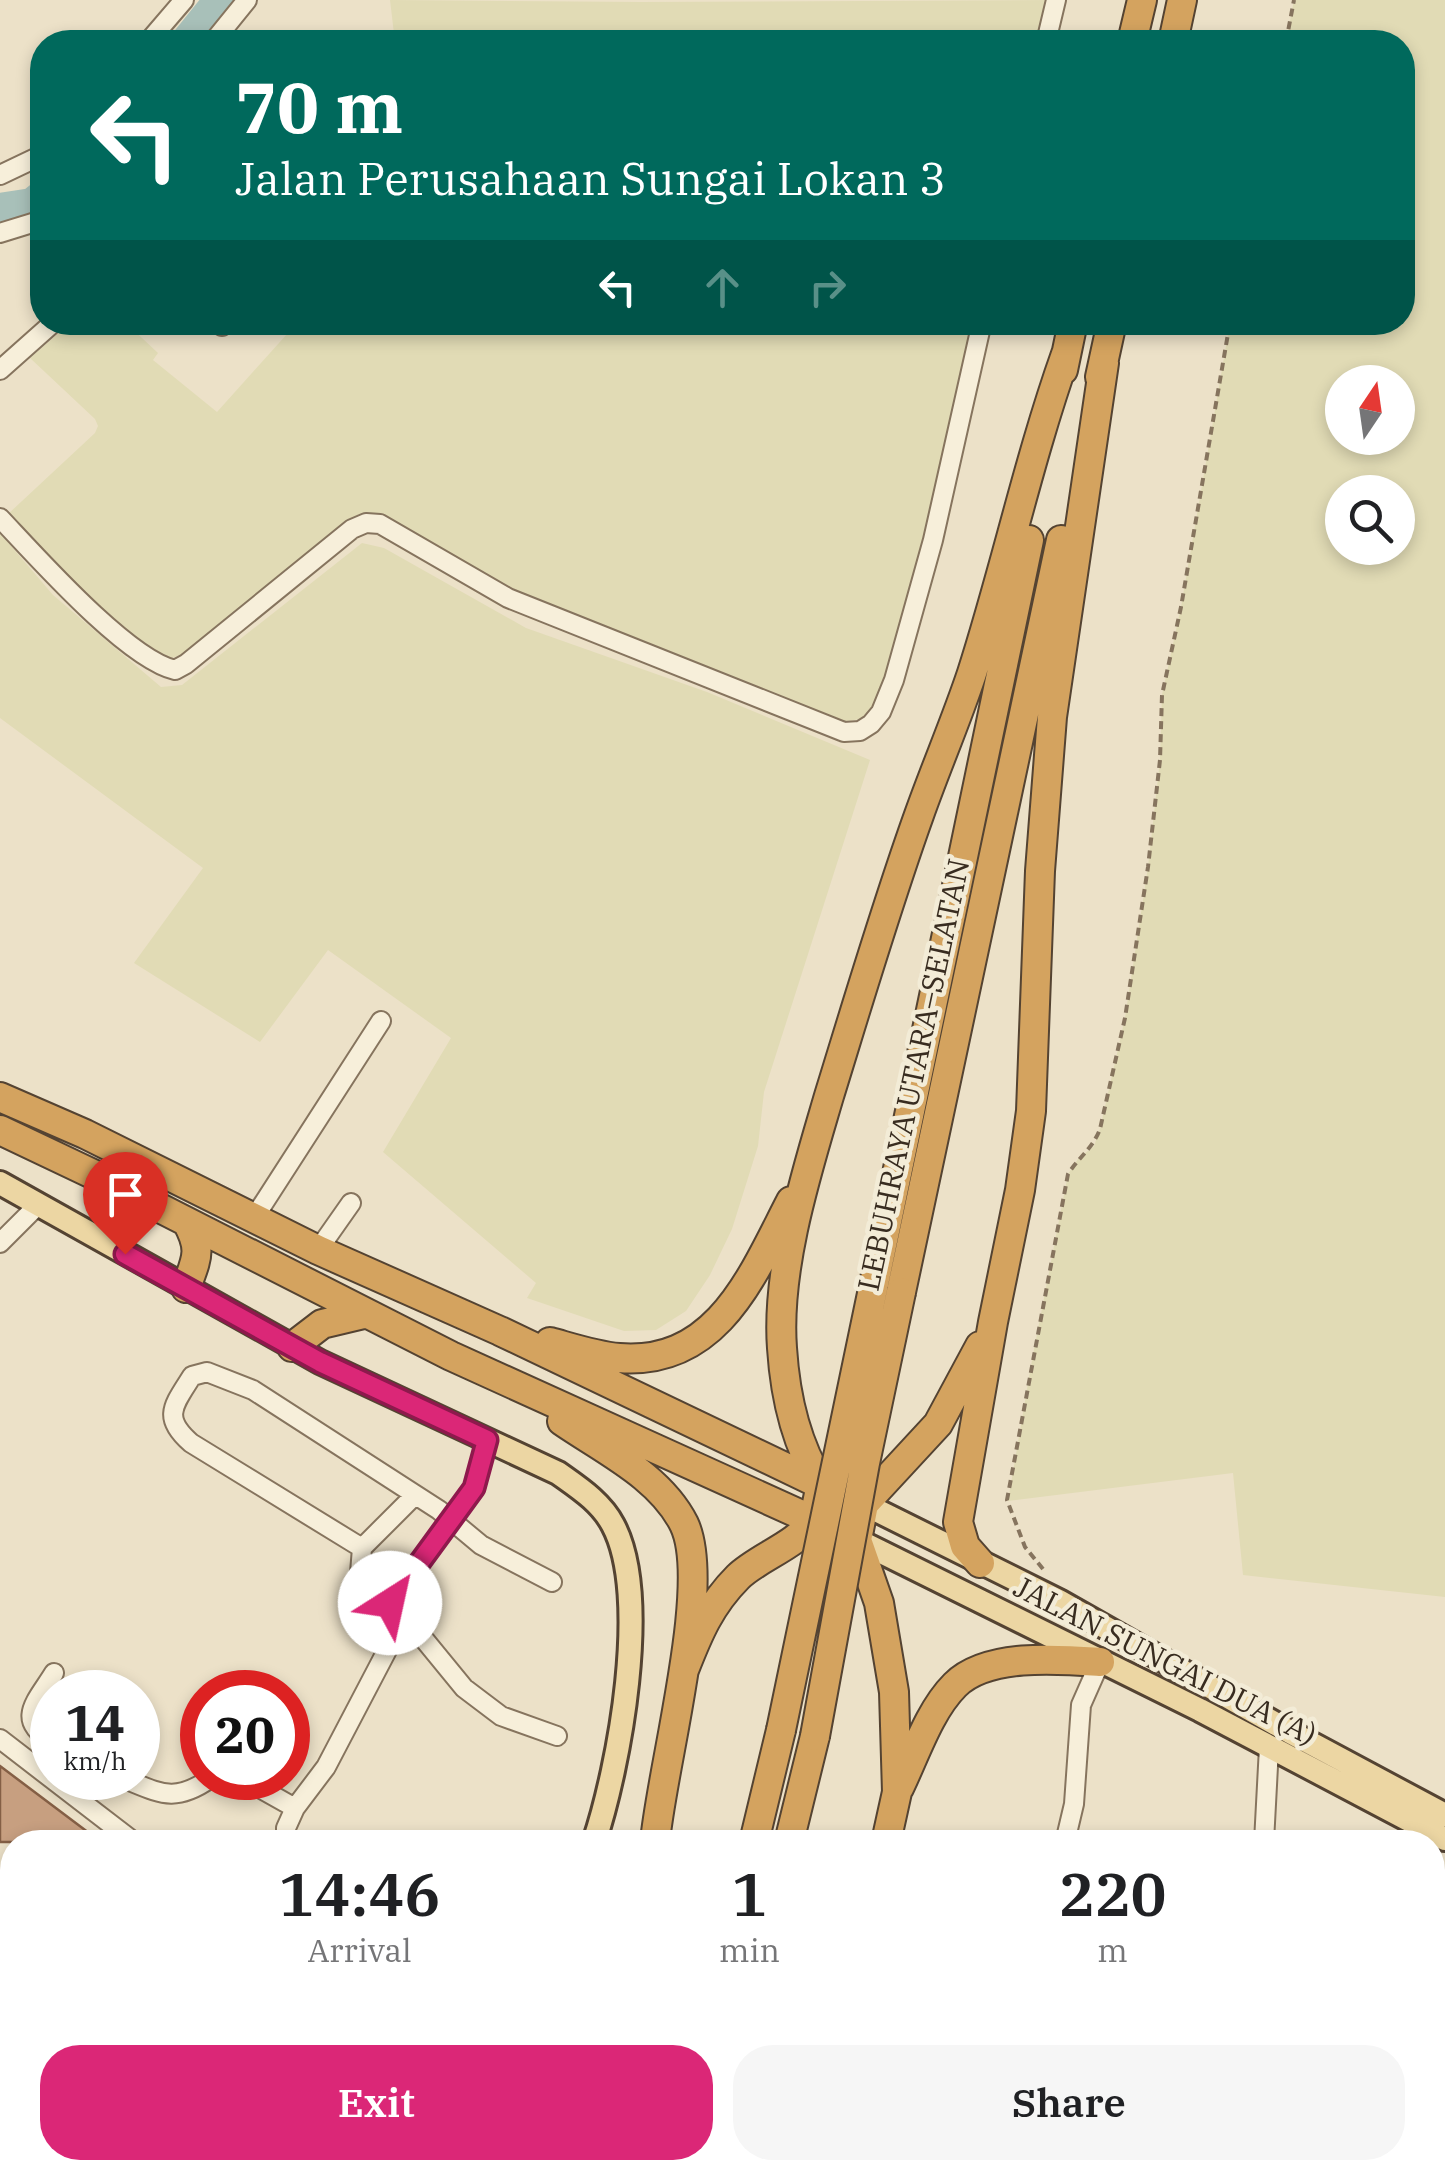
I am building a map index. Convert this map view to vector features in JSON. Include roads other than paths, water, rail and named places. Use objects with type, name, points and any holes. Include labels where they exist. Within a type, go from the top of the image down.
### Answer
[{"type":"highway","points":[[1135,30],[1142,0]]},
{"type":"highway","points":[[1176,30],[1182,0]]},
{"type":"highway","name":"LEBUHRAYA UTARA–SELATAN","points":[[792,1830],[815,1736],[865,1462],[887,1288],[1070,335]]},
{"type":"highway","name":"LEBUHRAYA UTARA–SELATAN","points":[[757,1830],[1109,335]]},
{"type":"highway","points":[[684,1670],[704,1618],[718,1599],[740,1574],[800,1536],[813,1520],[821,1484],[803,1452],[794,1422],[782,1346],[787,1268],[807,1171],[918,818],[971,676],[1020,515],[1047,406],[1066,354]]},
{"type":"highway","points":[[980,1563],[965,1546],[958,1522],[1032,1112],[1040,870],[1052,717],[1104,363]]},
{"type":"highway","points":[[0,1097],[864,1504]]},
{"type":"highway","points":[[0,1130],[500,1380],[857,1540]]},
{"type":"highway","points":[[500,1331],[616,1358],[644,1358],[675,1350],[718,1325],[744,1292],[807,1171]]},
{"type":"highway","points":[[186,1288],[198,1255],[198,1242],[187,1222]]},
{"type":"highway","points":[[292,1347],[322,1324],[364,1314]]},
{"type":"highway","points":[[897,1792],[891,1674],[879,1603],[857,1540],[864,1504],[938,1424],[993,1322]]},
{"type":"highway","points":[[500,1380],[646,1478],[668,1500],[685,1526],[693,1572],[684,1670],[658,1830]]},
{"type":"highway","points":[[889,1830],[897,1792],[937,1709],[957,1682],[1023,1659],[1100,1662]]},
{"type":"main road","points":[[0,1182],[320,1362],[558,1473],[589,1494],[612,1522],[625,1554],[630,1600],[626,1688],[609,1796],[598,1830]]},
{"type":"main road","name":"JALAN SUNGAI DUA (A)","points":[[864,1504],[1059,1600],[1445,1815]]},
{"type":"main road","name":"JALAN SUNGAI DUA (A)","points":[[857,1540],[1430,1830]]},
{"type":"street","points":[[158,30],[184,0]]},
{"type":"street","points":[[223,30],[247,0]]},
{"type":"street","points":[[1049,30],[1056,0]]},
{"type":"street","points":[[0,175],[30,161]]},
{"type":"street","points":[[0,233],[30,224]]},
{"type":"street","points":[[0,370],[39,335]]},
{"type":"street","points":[[0,518],[62,586],[136,648],[175,670],[352,529],[366,523],[380,524],[508,598],[844,732],[860,731],[881,712],[894,680],[934,540],[979,335]]},
{"type":"street","points":[[254,1218],[381,1021]]},
{"type":"street","points":[[318,1250],[351,1203]]},
{"type":"street","points":[[0,1242],[38,1205]]},
{"type":"street","points":[[362,1548],[177,1431],[172,1420],[173,1407],[192,1376],[207,1372],[252,1390],[416,1495],[481,1545],[552,1582]]},
{"type":"street","points":[[390,1603],[474,1488],[487,1440]]},
{"type":"street","points":[[416,1495],[362,1548],[360,1573],[376,1593],[405,1616],[464,1688],[501,1716],[558,1736]]},
{"type":"street","points":[[286,1830],[296,1808],[326,1767],[405,1616]]},
{"type":"street","points":[[1068,1830],[1074,1804],[1081,1704],[1100,1662]]},
{"type":"street","points":[[0,1739],[118,1830]]},
{"type":"street","points":[[1265,1830],[1269,1747]]},
{"type":"street","points":[[282,1800],[296,1808]]},
{"type":"waterway","points":[[196,30],[220,0]]},
{"type":"waterway","points":[[0,209],[30,204]]}]
